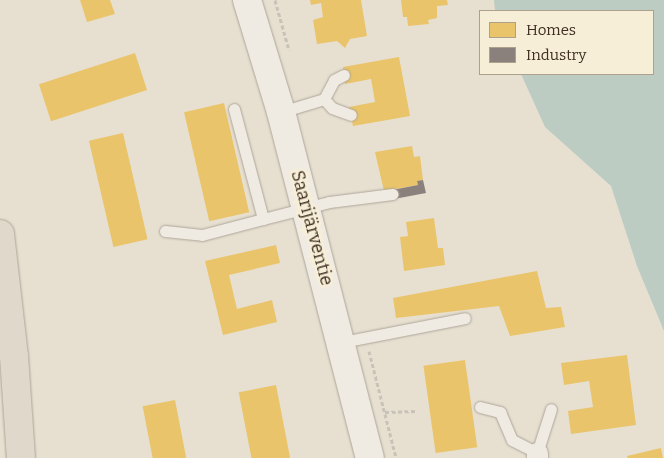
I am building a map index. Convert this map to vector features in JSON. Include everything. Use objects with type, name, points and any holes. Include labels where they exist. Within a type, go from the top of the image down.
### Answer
[{"type":"highway","points":[[0,234],[14,356],[21,458]]},
{"type":"main road","name":"Saarijärventie","points":[[247,0],[281,112],[342,342],[370,458]]},
{"type":"lane","points":[[281,112],[324,99],[334,80],[344,76]]},
{"type":"lane","points":[[324,99],[337,111],[351,115]]},
{"type":"lane","points":[[234,109],[263,219]]},
{"type":"lane","points":[[165,231],[202,235],[329,202],[392,194]]},
{"type":"lane","points":[[342,342],[465,318]]},
{"type":"lane","points":[[480,406],[500,412],[512,440],[537,455],[551,410]]},
{"type":"path","points":[[385,412],[417,410]]},
{"type":"shaded area","points":[[494,0],[664,0],[664,331],[637,266],[611,186],[545,127],[521,75],[654,75],[654,10],[495,10]]},
{"type":"building: Homes","points":[[80,0],[110,0],[115,14],[87,22]]},
{"type":"building: Homes","points":[[310,0],[361,0],[367,36],[350,39],[345,48],[337,41],[317,44],[313,20],[323,17],[321,3],[311,5]]},
{"type":"building: Homes","points":[[401,0],[447,0],[448,5],[437,6],[437,18],[428,20],[429,24],[408,26],[407,17],[403,17]]},
{"type":"building: Homes","points":[[135,53],[147,90],[51,121],[39,84]]},
{"type":"building: Homes","points":[[399,57],[410,116],[353,126],[349,107],[375,102],[371,79],[345,84],[343,67]]},
{"type":"building: Homes","points":[[224,103],[249,212],[209,221],[184,112]]},
{"type":"building: Homes","points":[[123,133],[148,239],[113,247],[89,141]]},
{"type":"building: Homes","points":[[412,146],[414,157],[420,156],[423,180],[417,181],[418,185],[384,191],[375,152]]},
{"type":"building: Homes","points":[[434,218],[438,248],[443,248],[445,265],[404,271],[400,237],[408,236],[406,222]]},
{"type":"building: Homes","points":[[276,245],[280,263],[229,275],[237,309],[272,300],[277,322],[223,335],[205,261]]},
{"type":"building: Homes","points":[[537,271],[546,308],[561,307],[565,327],[510,336],[499,306],[396,318],[393,298]]},
{"type":"building: Homes","points":[[627,355],[636,425],[571,434],[568,411],[593,407],[589,381],[564,385],[561,363]]},
{"type":"building: Homes","points":[[465,360],[477,447],[436,453],[423,366]]},
{"type":"building: Homes","points":[[276,385],[290,458],[251,458],[239,392]]},
{"type":"building: Homes","points":[[175,400],[186,458],[153,458],[143,406]]},
{"type":"building: Homes","points":[[661,448],[663,458],[628,458],[627,456]]},
{"type":"building: Industry","points":[[423,180],[426,193],[394,199],[392,190],[418,185],[417,181]]}]
